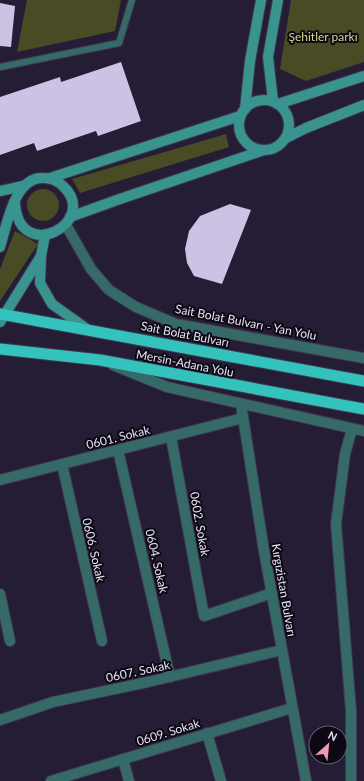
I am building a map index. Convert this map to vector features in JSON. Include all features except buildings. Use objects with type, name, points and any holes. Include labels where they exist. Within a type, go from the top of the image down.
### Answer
[{"type":"highway","name":"Sait Bolat Bulvarı","points":[[2,317],[87,329],[364,381]]},
{"type":"highway","name":"Mersin-Adana Yolu","points":[[0,350],[100,360],[364,409]]},
{"type":"main road","points":[[261,0],[250,60],[240,132],[243,139],[249,145],[264,150]]},
{"type":"main road","points":[[15,204],[15,213],[22,226],[35,234],[45,235],[56,232],[68,221],[117,200],[280,145],[286,138],[289,131],[290,122],[288,114],[276,103],[268,57],[278,0]]},
{"type":"main road","points":[[0,247],[17,194],[23,186],[31,180],[50,178],[242,112],[259,100],[276,103],[364,76]]},
{"type":"main road","points":[[286,138],[306,128],[364,105]]},
{"type":"main road","points":[[50,178],[59,182],[66,189],[71,198],[73,208],[68,221]]},
{"type":"main road","points":[[0,191],[23,186]]},
{"type":"main road","points":[[45,235],[41,256],[40,283],[52,304],[87,329]]},
{"type":"main road","points":[[2,317],[41,256]]},
{"type":"street","name":"Sait Bolat Bulvarı - Yan Yolu","points":[[68,221],[91,269],[109,290],[136,307],[176,324],[364,358]]},
{"type":"street","points":[[100,360],[167,386],[364,431]]},
{"type":"street","name":"Kırgızistan Bulvarı","points":[[241,404],[272,593],[306,781]]},
{"type":"street","name":"0601. Sokak","points":[[0,480],[243,418]]},
{"type":"street","points":[[351,781],[351,711],[336,524],[345,454],[352,428]]},
{"type":"street","name":"0602. Sokak","points":[[171,437],[204,616],[272,593]]},
{"type":"street","name":"0604. Sokak","points":[[118,450],[170,677]]},
{"type":"street","name":"0606. Sokak","points":[[62,464],[102,641]]},
{"type":"street","points":[[0,594],[10,641]]},
{"type":"street","name":"0607. Sokak","points":[[0,720],[54,702],[170,677],[282,650]]},
{"type":"street","name":"0609. Sokak","points":[[51,781],[292,708]]},
{"type":"street","points":[[207,733],[221,781]]},
{"type":"street","points":[[123,759],[130,781]]},
{"type":"lane","points":[[0,67],[119,43],[132,0]]},
{"type":"green space","points":[[27,0],[121,0],[115,31],[17,52]]},
{"type":"green space","name":"Şehitler parkı","points":[[291,0],[364,0],[364,62],[306,81],[280,69]]},
{"type":"green space","points":[[226,134],[229,147],[80,193],[72,179]]},
{"type":"green space","points":[[40,189],[46,189],[55,193],[59,205],[55,217],[46,221],[40,221],[31,217],[27,208],[27,202],[31,193]]},
{"type":"green space","points":[[15,231],[38,244],[0,301],[0,269]]}]
